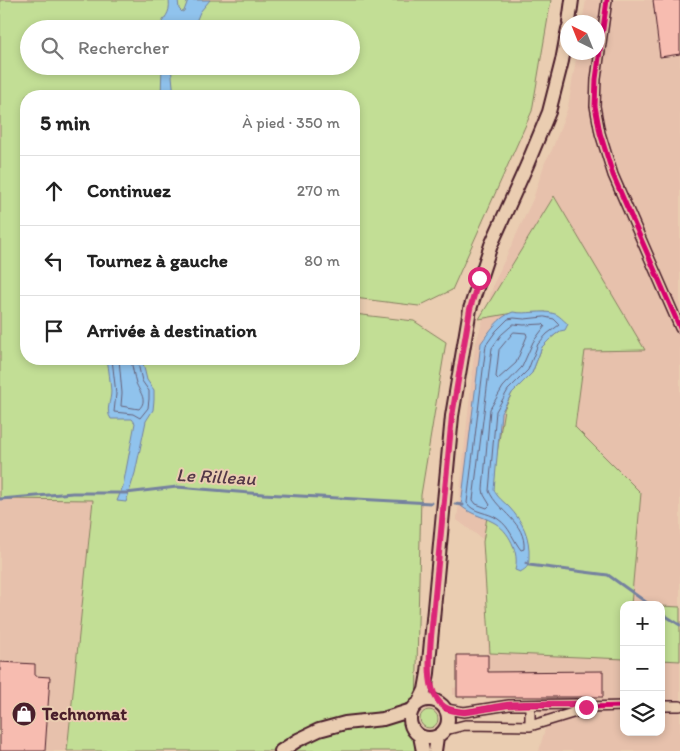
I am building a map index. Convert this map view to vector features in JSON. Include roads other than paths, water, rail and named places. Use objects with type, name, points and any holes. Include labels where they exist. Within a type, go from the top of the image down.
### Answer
[{"type":"main road","points":[[569,15],[572,0]]},
{"type":"main road","points":[[423,751],[410,720],[415,706],[425,690],[428,673],[452,416],[470,309],[492,245],[528,165],[549,112],[562,60]]},
{"type":"main road","points":[[428,673],[449,720],[441,734],[435,751]]},
{"type":"main road","points":[[281,751],[319,730],[345,724],[383,719],[428,699],[442,705]]},
{"type":"main road","points":[[383,719],[430,738],[441,734]]},
{"type":"street","points":[[607,0],[596,79],[595,106],[600,133],[613,175],[680,328]]},
{"type":"street","points":[[442,705],[464,712],[509,705],[576,704],[586,707],[620,706]]},
{"type":"street","points":[[530,705],[530,726]]},
{"type":"street","points":[[665,706],[680,706]]},
{"type":"street","points":[[441,734],[464,726],[530,726],[576,712],[586,707]]},
{"type":"water","points":[[169,0],[178,0],[179,9],[182,12],[188,0],[210,0],[200,12],[197,20],[164,20],[168,13]]},
{"type":"water","points":[[162,75],[172,75],[173,90],[161,90]]},
{"type":"water","points":[[513,312],[555,314],[568,324],[565,330],[560,331],[542,347],[532,373],[512,393],[501,413],[494,490],[518,518],[527,536],[529,562],[528,566],[520,572],[515,570],[516,556],[512,543],[504,530],[493,522],[461,506],[481,343],[499,321]]},
{"type":"water","points":[[108,365],[143,365],[147,380],[154,390],[153,410],[146,421],[135,473],[126,502],[117,501],[123,486],[135,423],[132,419],[111,419],[108,409],[111,391]]},
{"type":"waterway","name":"Le Rilleau","points":[[0,499],[73,493],[126,493],[177,487],[263,494],[431,503]]},
{"type":"waterway","name":"Le Rilleau","points":[[455,504],[463,505]]},
{"type":"waterway","name":"Le Rilleau","points":[[526,563],[529,565],[608,575],[644,601]]},
{"type":"waterway","name":"Le Rilleau","points":[[665,616],[680,625]]},
{"type":"place","name":"Technomat","points":[[24,714]]}]
